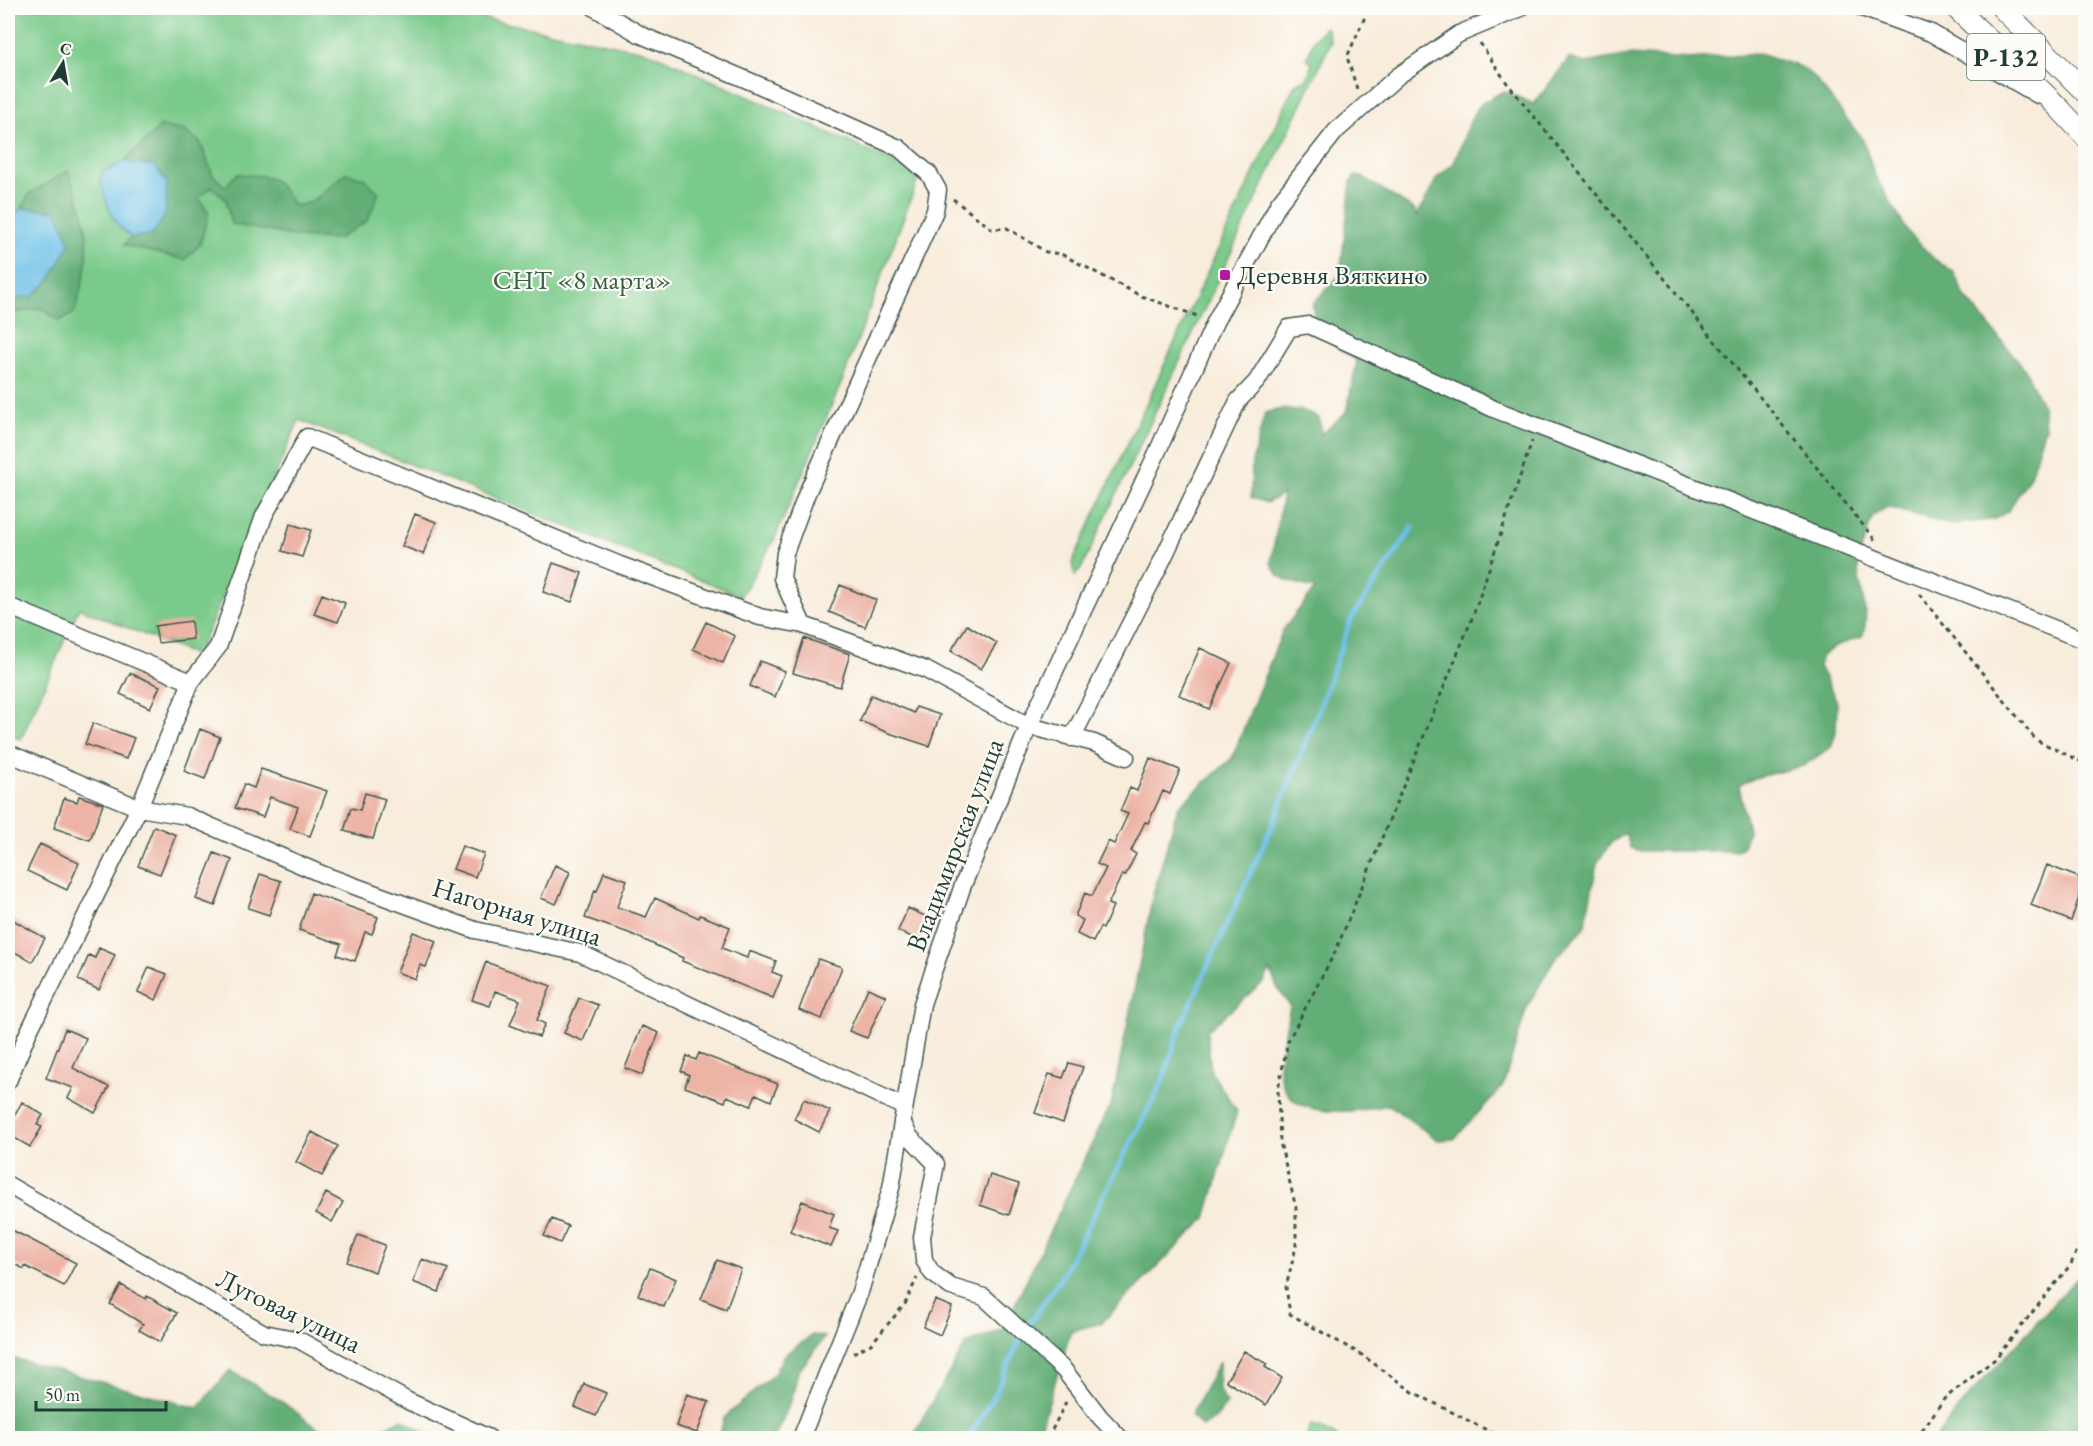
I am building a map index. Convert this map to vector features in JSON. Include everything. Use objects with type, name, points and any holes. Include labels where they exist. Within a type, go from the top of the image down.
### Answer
[{"type":"main road","name":"Р-132","points":[[1956,8],[2057,106],[2085,137]]},
{"type":"main road","name":"Р-132","points":[[2002,8],[2085,93]]},
{"type":"street","points":[[596,8],[641,35],[899,148],[929,174],[938,190],[934,211],[807,493],[785,553],[782,578],[803,625]]},
{"type":"street","name":"Владимирская улица","points":[[801,1438],[860,1292],[891,1188],[922,1004],[963,885],[1029,726],[1215,322],[1279,203],[1336,131],[1398,76],[1459,34],[1521,8]]},
{"type":"street","points":[[1862,8],[1931,33],[2057,106]]},
{"type":"street","points":[[1072,738],[1159,567],[1238,401],[1257,381],[1289,328],[1309,325],[1494,409],[2085,640]]},
{"type":"street","points":[[8,1082],[28,1033],[139,808],[191,681],[218,647],[264,516],[307,437],[620,565],[760,617],[803,625],[926,670],[1029,726],[1094,744],[1126,757]]},
{"type":"street","points":[[8,606],[191,681]]},
{"type":"street","name":"Нагорная улица","points":[[8,753],[139,808],[187,816],[324,875],[475,930],[580,953],[903,1114]]},
{"type":"street","points":[[903,1114],[909,1136],[936,1164],[921,1237],[924,1260],[932,1273],[951,1287],[984,1297],[1064,1370],[1100,1417],[1120,1438]]},
{"type":"street","name":"Луговая улица","points":[[8,1185],[264,1333],[299,1340],[408,1401],[489,1438]]},
{"type":"path","points":[[1362,107],[1347,57],[1369,8]]},
{"type":"path","points":[[1471,29],[1507,83],[1896,566]]},
{"type":"path","points":[[938,190],[962,204],[992,229],[1006,228],[1046,252],[1061,254],[1141,296],[1215,322]]},
{"type":"path","points":[[1502,1438],[1413,1392],[1362,1356],[1290,1314],[1286,1287],[1296,1247],[1296,1208],[1280,1142],[1278,1090],[1288,1041],[1336,950],[1473,616],[1537,426]]},
{"type":"path","points":[[1918,593],[2036,740],[2085,764]]},
{"type":"path","points":[[1917,1438],[1944,1399],[1995,1359],[2071,1264],[2085,1230]]},
{"type":"path","points":[[844,1358],[871,1344],[905,1304],[924,1260]]},
{"type":"path","points":[[1048,1438],[1066,1403],[1064,1370]]},
{"type":"green space","name":"СНТ «8 марта»","points":[[8,8],[332,8],[335,13],[349,8],[469,8],[482,18],[649,52],[920,174],[843,379],[774,540],[741,596],[299,420],[197,656],[79,608],[21,739],[8,735]]},
{"type":"green space","points":[[1326,27],[1331,42],[1081,569],[1075,576],[1072,563],[1295,84],[1307,79],[1312,63],[1307,58],[1315,38]]},
{"type":"green space","points":[[1759,54],[1801,67],[1815,78],[1863,140],[1875,176],[1908,232],[1935,260],[1953,271],[1965,297],[2025,369],[2043,408],[2045,427],[2030,476],[2008,511],[1995,519],[1951,525],[1887,507],[1873,516],[1858,561],[1866,619],[1862,637],[1835,646],[1821,657],[1819,666],[1837,702],[1836,732],[1831,747],[1803,766],[1754,778],[1739,786],[1748,831],[1743,847],[1736,851],[1641,851],[1630,848],[1626,833],[1611,843],[1597,863],[1585,927],[1554,960],[1527,1007],[1503,1086],[1454,1139],[1438,1140],[1389,1105],[1362,1110],[1330,1111],[1301,1105],[1290,1097],[1279,1071],[1290,1006],[1277,987],[1270,970],[1264,982],[1207,1031],[1211,1072],[1237,1111],[1206,1218],[1101,1323],[1071,1331],[1040,1430],[1031,1438],[911,1438],[966,1344],[1003,1329],[1112,1102],[1153,895],[1178,807],[1232,758],[1283,630],[1315,589],[1289,581],[1278,575],[1274,569],[1271,562],[1283,494],[1267,503],[1251,498],[1252,462],[1265,413],[1285,409],[1307,412],[1319,418],[1322,434],[1346,412],[1357,361],[1321,330],[1313,313],[1313,303],[1340,275],[1351,182],[1355,176],[1362,177],[1415,210],[1417,216],[1437,178],[1454,163],[1473,114],[1483,102],[1504,91],[1534,104],[1569,58],[1585,63],[1629,55],[1688,59]]},
{"type":"green space","points":[[161,126],[184,131],[200,142],[213,175],[225,187],[237,174],[265,177],[281,187],[293,205],[300,205],[321,195],[345,173],[364,178],[379,193],[367,221],[337,239],[299,237],[231,224],[226,200],[212,187],[198,197],[209,213],[200,244],[185,260],[124,245],[131,237],[152,235],[167,183],[155,166],[124,162]]},
{"type":"green space","points":[[68,171],[82,209],[87,241],[84,274],[74,313],[59,321],[41,308],[8,314],[8,298],[31,297],[57,211],[22,208],[29,194]]},
{"type":"green space","points":[[2085,1269],[2085,1438],[1935,1438],[1962,1404]]},
{"type":"green space","points":[[812,1335],[825,1337],[798,1372],[792,1399],[774,1438],[719,1438],[724,1418],[774,1374],[784,1355]]},
{"type":"green space","points":[[8,1357],[198,1408],[230,1370],[281,1401],[331,1438],[8,1438]]},
{"type":"green space","points":[[1219,1362],[1219,1390],[1227,1404],[1216,1418],[1202,1427],[1191,1415]]},
{"type":"green space","points":[[401,1419],[436,1438],[364,1438]]},
{"type":"green space","points":[[1311,1425],[1320,1427],[1339,1438],[1306,1438]]},
{"type":"water","points":[[124,162],[155,166],[167,183],[165,216],[152,235],[131,237],[118,225],[107,202],[100,177],[104,171]]},
{"type":"water","points":[[22,208],[57,211],[70,243],[50,280],[31,297],[8,298],[8,218]]},
{"type":"building","points":[[415,514],[436,522],[423,554],[402,546]]},
{"type":"building","points":[[290,524],[311,530],[302,557],[282,551]]},
{"type":"building","points":[[553,563],[582,573],[572,602],[543,592]]},
{"type":"building","points":[[840,585],[876,600],[865,627],[829,612]]},
{"type":"building","points":[[322,594],[345,603],[338,622],[314,614]]},
{"type":"building","points":[[191,621],[193,639],[158,643],[155,626]]},
{"type":"building","points":[[706,622],[735,636],[723,663],[693,649]]},
{"type":"building","points":[[967,625],[997,643],[981,669],[951,651]]},
{"type":"building","points":[[804,638],[850,654],[840,687],[793,673]]},
{"type":"building","points":[[1200,648],[1231,663],[1209,709],[1179,695]]},
{"type":"building","points":[[760,661],[785,671],[775,697],[750,686]]},
{"type":"building","points":[[130,673],[160,686],[150,708],[120,694]]},
{"type":"building","points":[[871,695],[914,713],[916,707],[940,715],[929,746],[860,721]]},
{"type":"building","points":[[93,723],[134,738],[126,759],[85,744]]},
{"type":"building","points":[[200,729],[220,737],[205,779],[184,771]]},
{"type":"building","points":[[1150,758],[1180,770],[1170,794],[1163,791],[1148,823],[1145,822],[1131,851],[1136,854],[1125,876],[1122,875],[1108,904],[1113,906],[1103,929],[1100,927],[1093,942],[1077,934],[1083,920],[1075,916],[1085,893],[1092,896],[1106,868],[1097,864],[1108,841],[1114,844],[1128,814],[1120,811],[1130,788],[1137,791]]},
{"type":"building","points":[[261,769],[327,791],[310,836],[290,829],[298,807],[270,797],[263,817],[235,808],[244,784],[254,788]]},
{"type":"building","points":[[365,793],[385,799],[373,839],[344,831],[351,808],[360,810]]},
{"type":"building","points":[[79,796],[103,804],[90,840],[54,828],[64,798],[77,802]]},
{"type":"building","points":[[154,826],[176,835],[160,874],[138,866]]},
{"type":"building","points":[[40,844],[79,863],[67,890],[27,871]]},
{"type":"building","points":[[462,846],[484,854],[475,877],[453,869]]},
{"type":"building","points":[[214,853],[232,860],[215,906],[196,899]]},
{"type":"building","points":[[555,865],[570,872],[556,904],[541,898]]},
{"type":"building","points":[[2047,865],[2085,880],[2071,921],[2031,905]]},
{"type":"building","points":[[604,872],[627,880],[617,907],[646,917],[655,898],[699,918],[700,915],[730,927],[722,948],[747,958],[749,951],[776,961],[772,972],[782,976],[773,998],[682,961],[683,958],[629,933],[585,918]]},
{"type":"building","points":[[260,874],[281,881],[269,915],[248,908]]},
{"type":"building","points":[[311,893],[378,917],[372,934],[365,932],[355,961],[337,955],[341,944],[299,930]]},
{"type":"building","points":[[908,908],[929,918],[919,940],[898,931]]},
{"type":"building","points":[[8,917],[45,938],[32,962],[8,948]]},
{"type":"building","points":[[413,932],[436,941],[426,967],[420,965],[415,979],[397,972]]},
{"type":"building","points":[[99,948],[115,955],[99,990],[78,980],[89,955],[95,958]]},
{"type":"building","points":[[818,959],[842,967],[822,1019],[799,1010]]},
{"type":"building","points":[[486,962],[551,986],[537,1020],[545,1024],[539,1037],[510,1025],[520,1000],[495,991],[490,1006],[472,1000]]},
{"type":"building","points":[[149,967],[167,974],[156,1000],[138,992]]},
{"type":"building","points":[[868,988],[886,996],[867,1038],[849,1031]]},
{"type":"building","points":[[579,998],[598,1005],[583,1041],[564,1033]]},
{"type":"building","points":[[642,1026],[659,1033],[642,1075],[625,1068]]},
{"type":"building","points":[[65,1029],[86,1038],[73,1068],[109,1087],[95,1113],[68,1098],[73,1088],[46,1078]]},
{"type":"building","points":[[699,1053],[778,1084],[771,1101],[756,1094],[751,1106],[727,1096],[725,1102],[685,1087],[689,1075],[681,1071],[687,1056],[696,1060]]},
{"type":"building","points":[[1069,1063],[1083,1067],[1063,1123],[1035,1113],[1049,1074],[1063,1078]]},
{"type":"building","points":[[804,1099],[830,1111],[819,1132],[794,1119]]},
{"type":"building","points":[[22,1102],[43,1115],[37,1125],[42,1127],[30,1147],[8,1134],[8,1127]]},
{"type":"building","points":[[312,1132],[338,1146],[322,1176],[296,1162]]},
{"type":"building","points":[[990,1175],[1019,1184],[1009,1215],[980,1205]]},
{"type":"building","points":[[326,1193],[343,1202],[332,1222],[316,1213]]},
{"type":"building","points":[[802,1201],[834,1214],[829,1228],[838,1231],[831,1247],[790,1231]]},
{"type":"building","points":[[552,1219],[568,1226],[560,1243],[544,1236]]},
{"type":"building","points":[[8,1228],[76,1263],[64,1286],[25,1266],[24,1269],[8,1261]]},
{"type":"building","points":[[358,1235],[385,1245],[375,1272],[347,1262]]},
{"type":"building","points":[[422,1259],[448,1269],[439,1292],[413,1282]]},
{"type":"building","points":[[717,1260],[741,1269],[726,1309],[701,1299]]},
{"type":"building","points":[[650,1268],[676,1279],[664,1307],[638,1295]]},
{"type":"building","points":[[121,1285],[177,1313],[160,1342],[139,1330],[143,1324],[110,1304]]},
{"type":"building","points":[[935,1300],[952,1307],[940,1335],[923,1327]]},
{"type":"building","points":[[1244,1351],[1267,1364],[1265,1367],[1282,1378],[1266,1405],[1226,1381]]},
{"type":"building","points":[[584,1384],[606,1393],[596,1416],[575,1407]]},
{"type":"building","points":[[687,1394],[709,1402],[697,1433],[676,1426]]},
{"type":"waterway","points":[[968,1438],[995,1394],[1023,1333],[1062,1276],[1162,1083],[1180,1027],[1275,819],[1319,709],[1351,619],[1413,527]]},
{"type":"place","name":"Деревня Вяткино","points":[[1225,275]]}]
